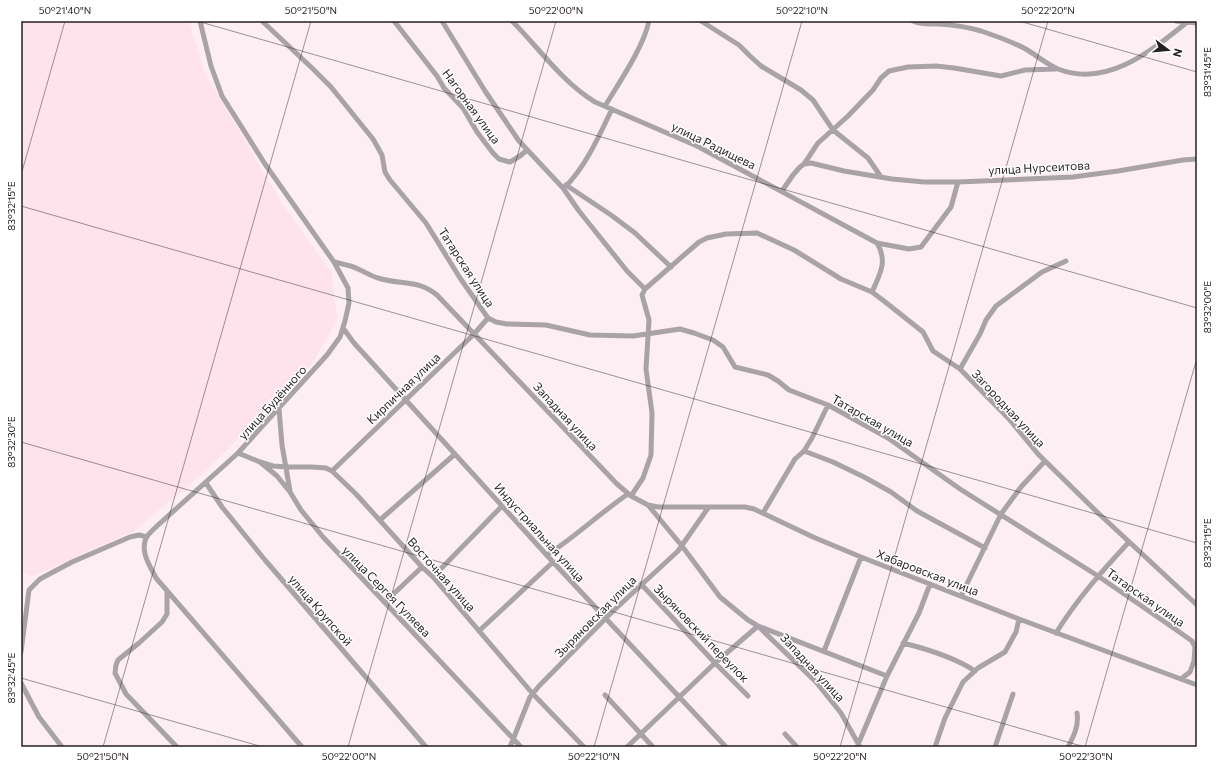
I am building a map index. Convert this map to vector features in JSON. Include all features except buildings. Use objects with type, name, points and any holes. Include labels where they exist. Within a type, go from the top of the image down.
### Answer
[{"type":"street","name":"улица Будённого","points":[[147,537],[157,526],[238,453],[327,355],[340,337],[349,303],[348,288],[334,262],[265,164],[222,96],[211,66],[200,21]]},
{"type":"street","name":"Татарская улица","points":[[262,21],[331,87],[373,139],[382,155],[385,172],[390,180],[426,223],[460,278],[488,318],[496,322],[507,324],[546,325],[590,335],[633,336],[680,329],[706,338],[723,347],[735,367],[768,375],[789,390],[828,405],[888,438],[960,489],[1098,576],[1192,641],[1195,648],[1194,661],[1190,672],[1181,679]]},
{"type":"street","name":"Нагорная улица","points":[[394,21],[437,76],[444,88],[463,108],[476,132],[493,153],[500,159],[510,162],[527,150]]},
{"type":"street","name":"Нагорная улица","points":[[442,21],[497,110],[527,150],[565,187],[579,211],[627,271],[645,289]]},
{"type":"street","name":"улица Радищева","points":[[512,21],[573,86],[586,97],[697,146],[877,243],[909,249],[920,247],[951,207],[958,182]]},
{"type":"street","points":[[605,106],[635,55],[650,21]]},
{"type":"street","points":[[700,21],[739,45],[761,66],[801,90],[813,100],[833,130],[868,158],[881,177]]},
{"type":"street","points":[[912,21],[928,25],[938,23],[976,30],[995,36],[1025,49],[1057,68],[1074,73],[1094,74],[1111,71],[1128,64],[1148,52],[1186,23]]},
{"type":"street","points":[[1176,21],[1197,23]]},
{"type":"street","points":[[782,191],[793,175],[804,164],[818,143],[873,90],[881,78],[890,71],[908,67],[936,66],[1001,76],[1025,70],[1057,68]]},
{"type":"street","points":[[612,109],[581,166],[565,187],[611,215],[635,233],[671,267]]},
{"type":"street","name":"улица Нурсеитова","points":[[804,164],[811,163],[844,171],[881,177],[924,182],[958,182],[1073,177],[1197,159]]},
{"type":"street","name":"Загородная улица","points":[[645,289],[699,242],[707,238],[726,234],[757,233],[794,250],[841,279],[872,292],[923,332],[933,351],[960,369],[970,381],[1010,419],[1045,461],[1197,605]]},
{"type":"street","points":[[872,292],[881,273],[883,257],[882,251],[877,243]]},
{"type":"street","points":[[960,369],[980,334],[986,320],[996,306],[1042,272],[1066,261]]},
{"type":"street","name":"Западная улица","points":[[334,262],[358,269],[379,279],[421,285],[429,288],[437,295],[600,467],[629,495],[648,505],[682,546],[720,597],[735,610],[758,626],[820,687],[841,713],[859,746]]},
{"type":"street","points":[[547,555],[583,529],[617,500],[629,495],[643,478],[651,455],[652,413],[646,368],[649,320],[642,295],[645,289]]},
{"type":"street","name":"Кирпичная улица","points":[[332,471],[474,334],[488,318]]},
{"type":"street","name":"Индустриальная улица","points":[[343,328],[354,343],[553,562],[726,747]]},
{"type":"street","points":[[763,513],[795,459],[804,451],[812,438],[828,405]]},
{"type":"street","points":[[279,409],[282,445],[287,467],[290,492]]},
{"type":"street","points":[[804,451],[833,462],[864,477],[891,492],[917,511],[985,548]]},
{"type":"street","name":"улица Сергея Гуляева","points":[[238,453],[260,462],[277,476],[290,492],[301,510],[323,537],[521,747]]},
{"type":"street","points":[[380,520],[455,454]]},
{"type":"street","points":[[961,596],[1001,514],[1021,487],[1045,461]]},
{"type":"street","points":[[260,462],[272,466],[326,468],[332,471]]},
{"type":"street","name":"Восточная улица","points":[[332,471],[356,494],[422,567],[433,577],[533,694],[584,747]]},
{"type":"street","name":"улица Крупской","points":[[206,483],[222,507],[265,560],[426,747]]},
{"type":"street","name":"Хабаровская улица","points":[[648,505],[708,508],[745,507],[763,513],[813,537],[861,557],[1019,619],[1197,685]]},
{"type":"street","points":[[433,577],[502,506]]},
{"type":"street","name":"Зыряновская улица","points":[[510,747],[523,713],[539,686],[641,584],[670,559],[682,546],[708,508]]},
{"type":"street","points":[[21,652],[30,590],[40,579],[72,562],[130,537],[139,535],[147,537],[144,546],[147,562],[156,578],[302,747]]},
{"type":"street","points":[[1056,633],[1066,617],[1098,576],[1129,542]]},
{"type":"street","points":[[824,651],[861,557]]},
{"type":"street","points":[[479,631],[553,562]]},
{"type":"street","points":[[385,602],[422,567]]},
{"type":"street","name":"Зыряновский переулок","points":[[641,584],[748,696]]},
{"type":"street","points":[[859,746],[887,676],[919,613],[930,584]]},
{"type":"street","points":[[167,591],[167,614],[162,622],[118,660],[116,673],[126,694],[177,747]]},
{"type":"street","points":[[935,747],[945,718],[963,682],[975,671],[1005,652],[1016,632],[1019,619]]},
{"type":"street","name":"Западная улица","points":[[758,626],[887,676]]},
{"type":"street","points":[[627,747],[715,663],[758,626]]},
{"type":"street","points":[[904,643],[956,661],[975,671]]},
{"type":"street","points":[[21,684],[39,717],[62,747]]},
{"type":"street","points":[[995,747],[1013,694]]},
{"type":"street","points":[[605,695],[653,747]]},
{"type":"street","points":[[1068,747],[1077,727],[1077,713]]},
{"type":"street","points":[[785,734],[797,747]]},
{"type":"shaded area","points":[[21,21],[189,21],[204,71],[281,202],[332,273],[337,321],[312,364],[205,472],[134,531],[31,577],[21,571]]}]
